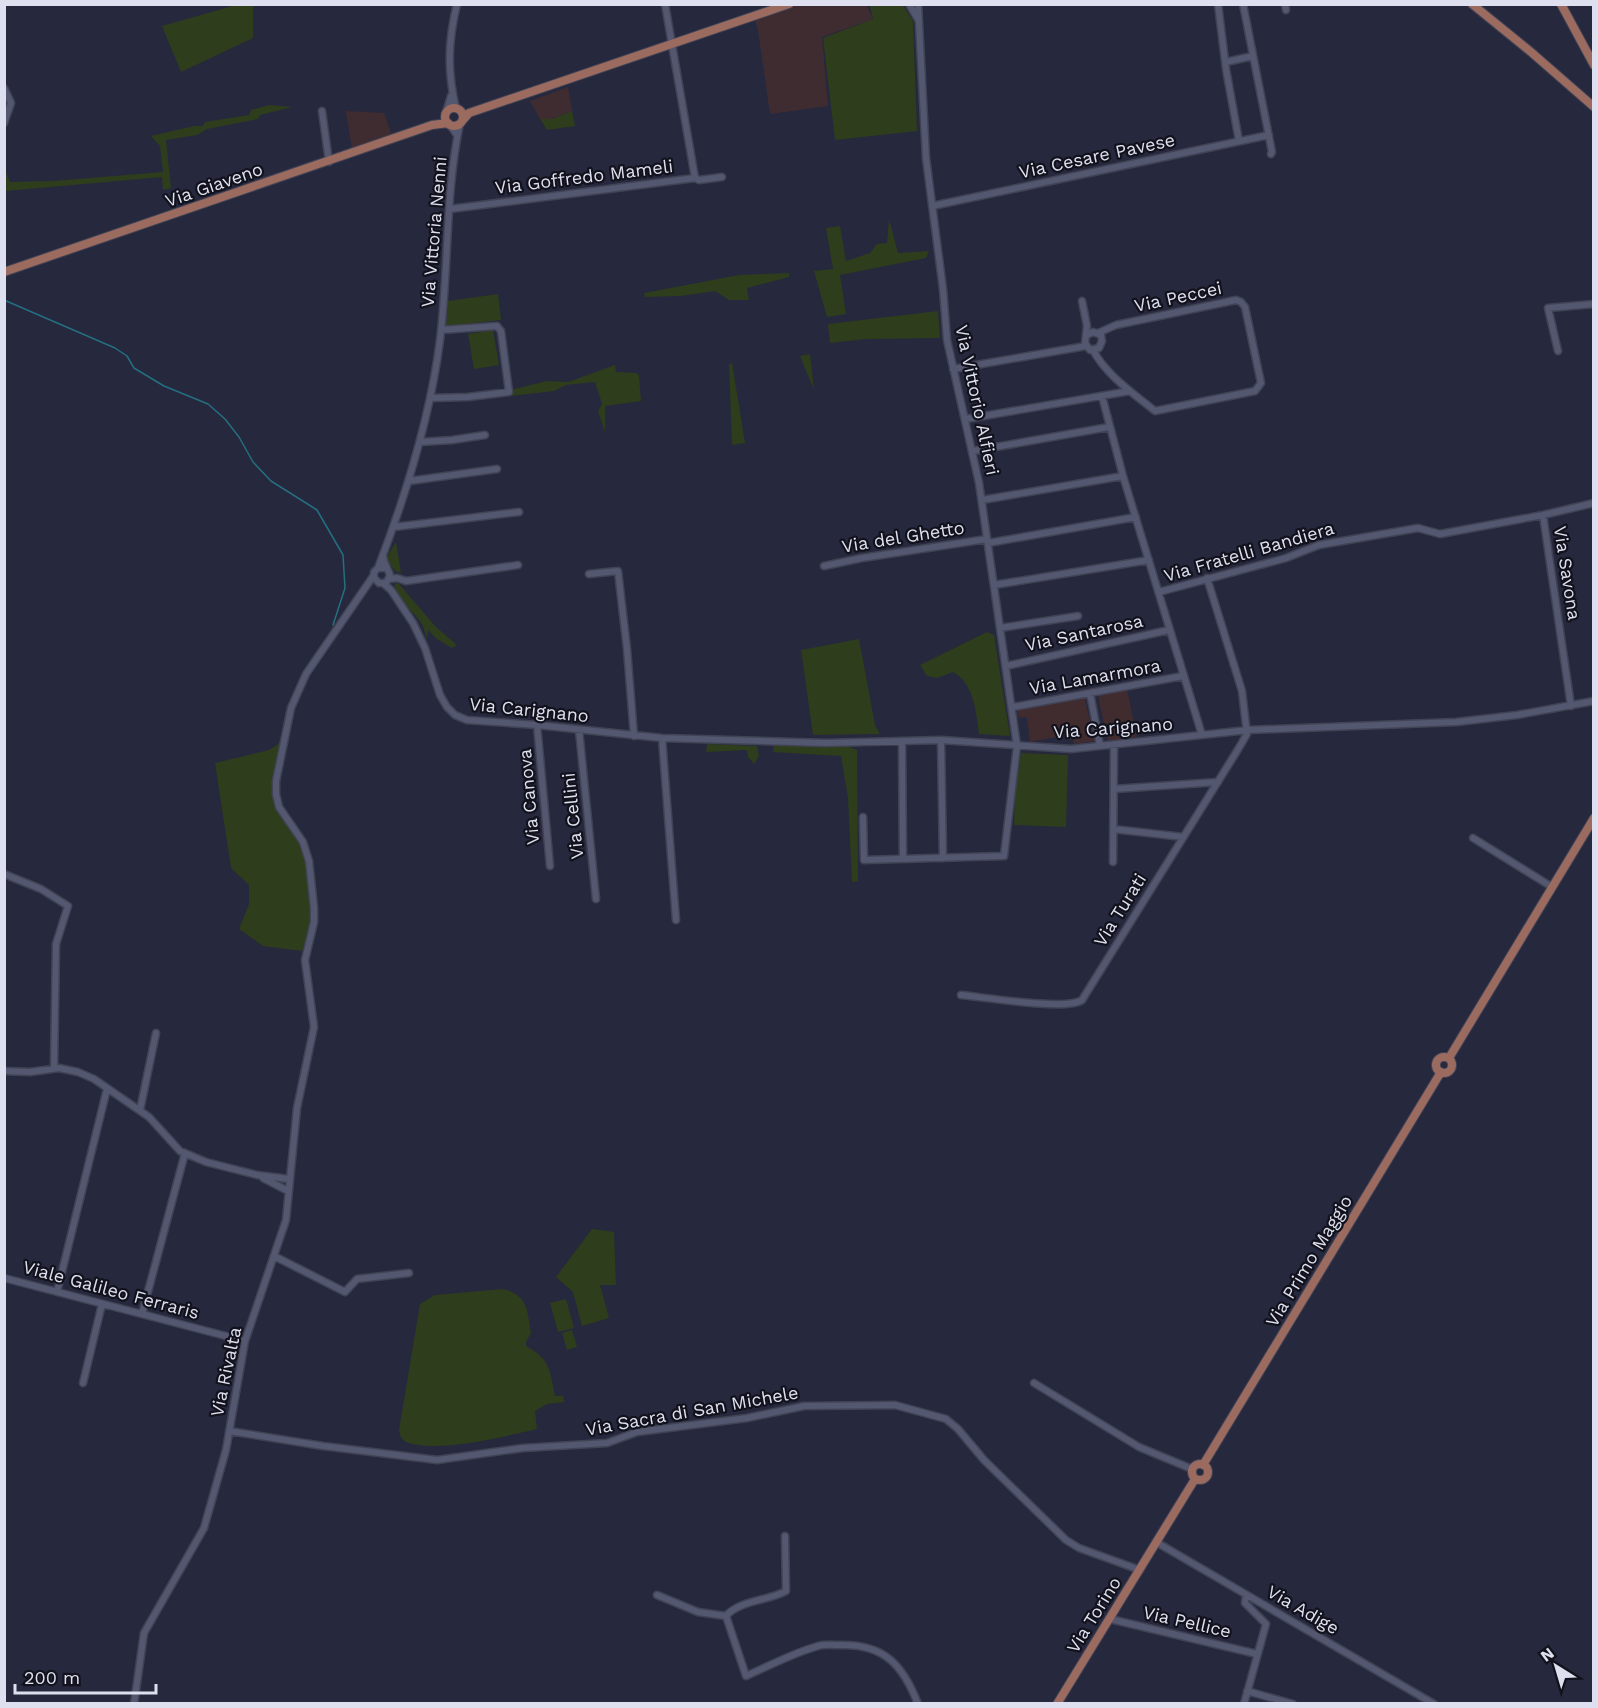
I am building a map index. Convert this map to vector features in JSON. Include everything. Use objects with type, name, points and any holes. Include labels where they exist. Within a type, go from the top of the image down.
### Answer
[{"type":"main road","points":[[461,122],[469,113],[789,4]]},
{"type":"main road","points":[[1472,4],[1513,36],[1593,107]]},
{"type":"main road","points":[[1561,4],[1593,65]]},
{"type":"main road","points":[[1566,4],[1593,56]]},
{"type":"main road","name":"Via Giaveno","points":[[447,120],[451,109],[469,113]]},
{"type":"main road","points":[[458,110],[462,115],[461,122]]},
{"type":"main road","name":"Via Giaveno","points":[[4,272],[447,120],[456,125],[461,122]]},
{"type":"main road","points":[[1552,887],[1593,818]]},
{"type":"main road","name":"Via Primo Maggio","points":[[1203,1465],[1441,1072],[1437,1068],[1437,1060],[1444,1056],[1449,1058],[1552,887]]},
{"type":"main road","points":[[1197,1465],[1203,1465],[1207,1470],[1206,1477],[1202,1480],[1195,1479],[1192,1476],[1192,1469],[1197,1465]]},
{"type":"main road","points":[[1156,1542],[1195,1479]]},
{"type":"main road","name":"Via Torino","points":[[1057,1704],[1156,1542]]},
{"type":"street","points":[[447,120],[452,90],[449,34],[457,4]]},
{"type":"street","points":[[665,4],[696,178]]},
{"type":"street","name":"Via Vittorio Alfieri","points":[[909,4],[919,22]]},
{"type":"street","name":"Via Vittorio Alfieri","points":[[918,4],[926,158],[947,340],[982,500],[1017,746],[1004,856],[943,858]]},
{"type":"street","points":[[1218,4],[1239,141]]},
{"type":"street","points":[[1243,4],[1271,154]]},
{"type":"street","points":[[1226,62],[1253,56]]},
{"type":"street","points":[[4,88],[11,103],[4,123]]},
{"type":"street","points":[[452,90],[458,110]]},
{"type":"street","points":[[322,111],[329,162]]},
{"type":"street","name":"Via Vittoria Nenni","points":[[447,120],[457,135]]},
{"type":"street","name":"Via Vittoria Nenni","points":[[384,576],[383,555],[409,481],[430,398],[441,330],[457,135],[461,122]]},
{"type":"street","name":"Via Cesare Pavese","points":[[932,206],[1269,135]]},
{"type":"street","name":"Via Goffredo Mameli","points":[[450,208],[696,178],[699,180],[722,177]]},
{"type":"street","name":"Via Peccei","points":[[953,369],[1078,347],[1107,329],[1236,300],[1242,302],[1245,307],[1261,383],[1256,391],[1155,411],[1130,391],[1102,363],[1093,350]]},
{"type":"street","points":[[1082,301],[1093,350],[1101,346]]},
{"type":"street","points":[[1557,351],[1548,308],[1593,304]]},
{"type":"street","name":"Via Vittoria Nenni","points":[[430,398],[468,397],[509,392],[501,332],[497,326],[441,330]]},
{"type":"street","points":[[1092,338],[1101,346],[1102,363]]},
{"type":"street","points":[[966,419],[1130,391]]},
{"type":"street","points":[[1102,396],[1123,476],[1202,735]]},
{"type":"street","points":[[973,451],[1109,427]]},
{"type":"street","points":[[420,442],[484,435]]},
{"type":"street","points":[[409,481],[498,469]]},
{"type":"street","points":[[982,500],[1123,476]]},
{"type":"street","name":"Via Fratelli Bandiera","points":[[1159,592],[1286,558],[1319,545],[1418,528],[1440,534],[1543,515],[1593,503]]},
{"type":"street","points":[[394,527],[519,512]]},
{"type":"street","name":"Via Savona","points":[[1543,515],[1571,706]]},
{"type":"street","name":"Via del Ghetto","points":[[824,566],[862,558],[1136,517]]},
{"type":"street","points":[[994,585],[1149,560]]},
{"type":"street","points":[[384,576],[406,581],[518,565]]},
{"type":"street","points":[[589,574],[618,572],[634,736]]},
{"type":"street","name":"Via Carignano","points":[[384,576],[391,591],[414,623],[440,695],[447,708],[455,715],[467,720],[662,738],[826,743],[941,740],[1071,749],[1248,730],[1456,722],[1516,715],[1593,701]]},
{"type":"street","name":"Via Rivalta","points":[[134,1704],[144,1634],[204,1528],[226,1450],[245,1341],[286,1220],[297,1108],[313,1035],[313,1016],[305,960],[315,908],[309,861],[303,842],[279,807],[276,794],[276,781],[291,708],[306,674],[366,585],[384,576]]},
{"type":"street","points":[[1207,578],[1242,691],[1248,730]]},
{"type":"street","points":[[1000,628],[1078,616]]},
{"type":"street","name":"Via Santarosa","points":[[1006,666],[1170,630]]},
{"type":"street","name":"Via Lamarmora","points":[[1012,707],[1183,676]]},
{"type":"street","points":[[1090,693],[1101,746]]},
{"type":"street","name":"Via Canova","points":[[537,725],[550,866]]},
{"type":"street","name":"Via Cellini","points":[[579,730],[596,899]]},
{"type":"street","name":"Via Turati","points":[[961,995],[1033,1003],[1078,1003],[1082,1000],[1248,730]]},
{"type":"street","points":[[662,738],[676,920]]},
{"type":"street","points":[[863,817],[864,860],[943,858],[941,740]]},
{"type":"street","points":[[902,741],[903,859]]},
{"type":"street","points":[[1113,862],[1114,745]]},
{"type":"street","points":[[1114,789],[1218,782]]},
{"type":"street","points":[[1113,829],[1183,837]]},
{"type":"street","points":[[1473,837],[1552,887]]},
{"type":"street","points":[[4,874],[41,889],[68,906],[56,944],[54,1068]]},
{"type":"street","points":[[140,1110],[156,1033]]},
{"type":"street","points":[[4,1071],[30,1072],[64,1068],[78,1072],[94,1079],[140,1110],[153,1120],[176,1149],[185,1154],[206,1162],[257,1175],[289,1179]]},
{"type":"street","points":[[57,1292],[107,1089]]},
{"type":"street","points":[[142,1314],[185,1154]]},
{"type":"street","points":[[257,1175],[288,1191]]},
{"type":"street","points":[[274,1256],[345,1292],[357,1279],[409,1273]]},
{"type":"street","name":"Viale Galileo Ferraris","points":[[4,1278],[245,1341]]},
{"type":"street","points":[[83,1383],[102,1304]]},
{"type":"street","points":[[1034,1383],[1139,1447],[1192,1469]]},
{"type":"street","name":"Via Sacra di San Michele","points":[[229,1431],[323,1446],[437,1460],[523,1448],[607,1443],[637,1432],[747,1418],[804,1407],[871,1404],[905,1406],[946,1419],[958,1429],[984,1460],[1066,1540],[1079,1548],[1140,1570]]},
{"type":"street","points":[[726,1616],[729,1612],[744,1605],[786,1591],[785,1536]]},
{"type":"street","name":"Via Adige","points":[[1156,1542],[1434,1704]]},
{"type":"street","points":[[657,1595],[698,1612],[726,1616]]},
{"type":"street","points":[[1244,1704],[1266,1624],[1245,1603],[1246,1595]]},
{"type":"street","points":[[726,1616],[746,1676],[820,1645],[859,1644],[873,1649],[898,1666],[909,1682],[918,1704]]},
{"type":"street","name":"Via Pellice","points":[[1110,1619],[1257,1654]]},
{"type":"street","points":[[1247,1691],[1293,1704]]},
{"type":"shaded area","points":[[869,4],[867,6],[873,19],[822,37],[828,106],[770,114],[754,16],[774,5]]},
{"type":"shaded area","points":[[568,87],[572,111],[551,119],[540,119],[530,101]]},
{"type":"shaded area","points":[[346,111],[384,113],[392,136],[352,149]]},
{"type":"shaded area","points":[[1127,689],[1137,737],[1108,742],[1098,695]]},
{"type":"shaded area","points":[[1084,697],[1095,741],[1074,744],[1073,739],[1067,740],[1066,735],[1030,742],[1027,717],[1019,718],[1017,708]]},
{"type":"green space","points":[[236,5],[253,5],[253,38],[181,72],[162,26]]},
{"type":"green space","points":[[903,5],[913,21],[917,131],[835,140],[823,38],[873,19],[870,6]]},
{"type":"green space","points":[[269,105],[292,107],[260,115],[258,119],[207,129],[197,135],[166,140],[171,188],[163,190],[162,177],[6,191],[5,189],[5,169],[10,182],[53,181],[163,172],[160,146],[151,136],[203,126],[205,122],[249,115],[251,110]]},
{"type":"green space","points":[[572,111],[575,126],[547,130],[540,119],[552,119]]},
{"type":"green space","points":[[889,219],[898,253],[929,251],[926,258],[840,275],[846,314],[827,317],[814,271],[833,269],[826,228],[840,226],[846,261],[870,253],[877,244],[887,243]]},
{"type":"green space","points":[[789,273],[789,277],[747,288],[749,300],[729,300],[715,291],[681,296],[645,297],[644,293],[739,275]]},
{"type":"green space","points":[[498,294],[501,320],[446,326],[448,301]]},
{"type":"green space","points":[[938,311],[940,338],[866,339],[830,343],[828,324]]},
{"type":"green space","points":[[493,330],[499,365],[474,369],[468,334]]},
{"type":"green space","points":[[810,354],[814,390],[800,356]]},
{"type":"green space","points":[[732,363],[745,443],[732,445],[729,364]]},
{"type":"green space","points":[[615,365],[616,372],[637,373],[641,401],[605,406],[605,432],[598,411],[602,404],[595,382],[566,385],[554,391],[511,396],[510,390],[547,381],[568,382]]},
{"type":"green space","points":[[396,542],[401,573],[395,571],[387,560]]},
{"type":"green space","points":[[395,583],[399,584],[436,627],[457,645],[452,648],[428,630],[427,639],[419,619],[397,594]]},
{"type":"green space","points":[[987,632],[994,635],[1010,736],[979,734],[973,699],[966,684],[953,672],[937,678],[927,676],[920,665]]},
{"type":"green space","points":[[859,639],[875,725],[880,734],[813,735],[801,650]]},
{"type":"green space","points":[[283,741],[272,786],[275,805],[303,847],[308,864],[312,900],[310,928],[302,951],[263,946],[239,929],[249,904],[249,885],[231,868],[215,763],[269,750]]},
{"type":"green space","points":[[707,744],[757,746],[759,756],[754,764],[748,757],[747,750],[706,752]]},
{"type":"green space","points":[[774,745],[845,745],[857,750],[858,881],[852,882],[848,798],[841,756],[773,752]]},
{"type":"green space","points":[[1021,753],[1068,755],[1066,827],[1014,825],[1015,794]]},
{"type":"green space","points":[[592,1229],[614,1232],[616,1285],[600,1285],[609,1318],[582,1326],[573,1292],[556,1277]]},
{"type":"green space","points":[[503,1289],[518,1296],[525,1305],[531,1333],[526,1346],[540,1356],[548,1366],[555,1396],[563,1396],[564,1402],[547,1404],[535,1411],[537,1429],[452,1445],[419,1445],[406,1442],[399,1430],[420,1304],[435,1295]]},
{"type":"green space","points":[[566,1299],[574,1328],[558,1332],[550,1303]]},
{"type":"green space","points":[[572,1330],[577,1347],[567,1350],[562,1333]]},
{"type":"waterway","points":[[4,300],[115,348],[127,356],[134,368],[164,386],[208,404],[225,419],[239,437],[253,462],[271,481],[317,510],[343,555],[345,588],[333,625]]}]
